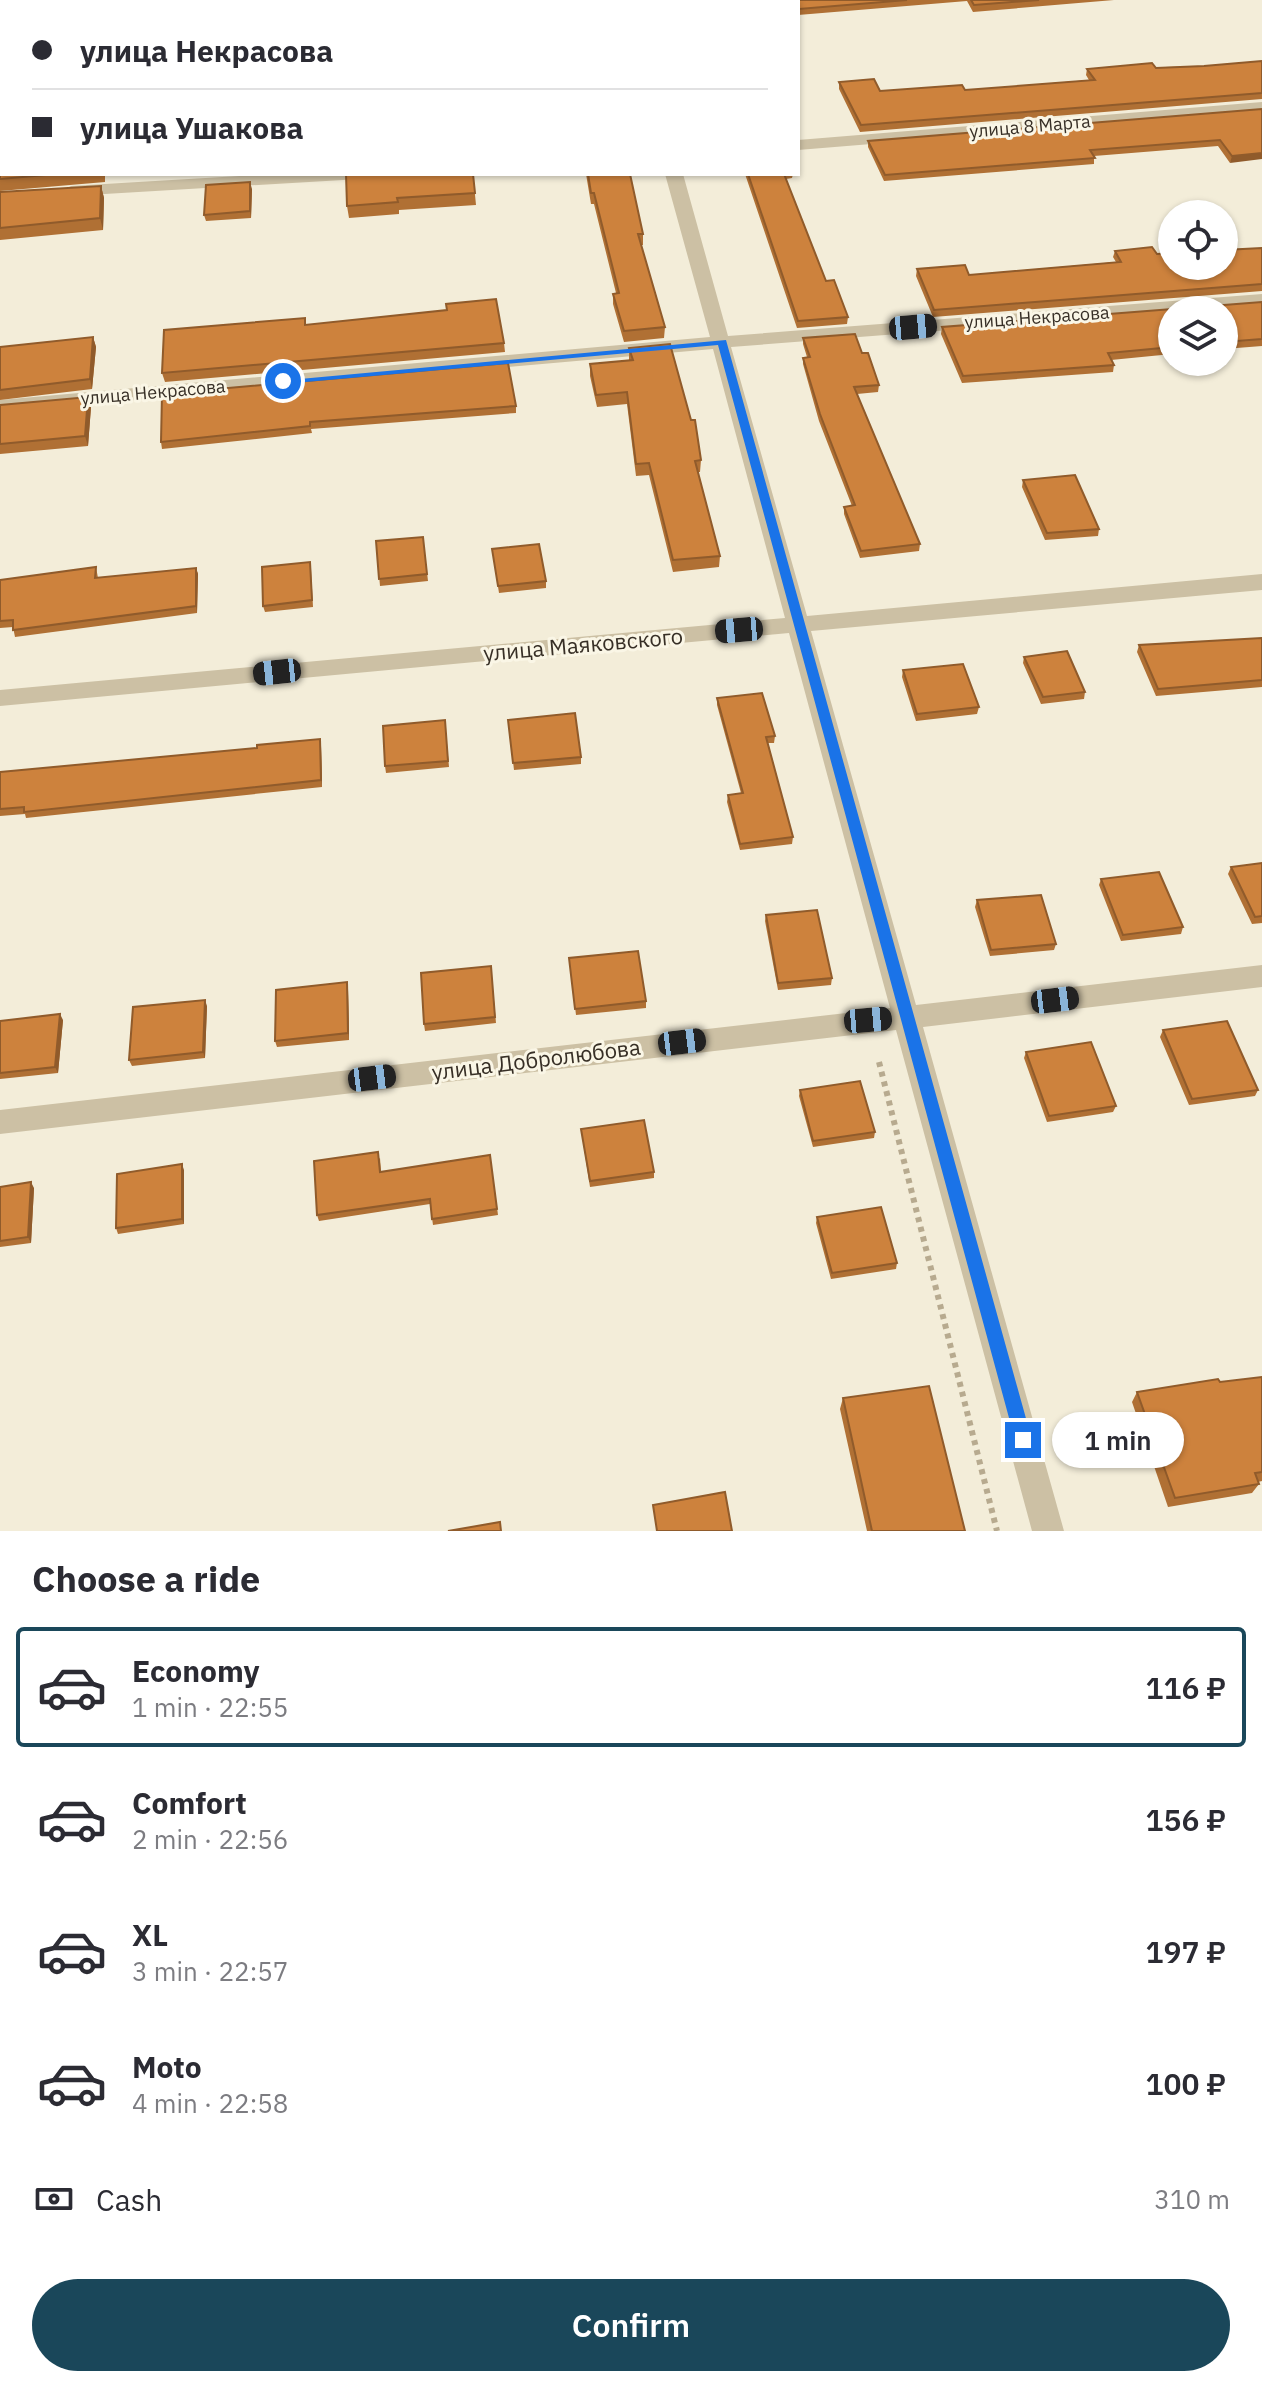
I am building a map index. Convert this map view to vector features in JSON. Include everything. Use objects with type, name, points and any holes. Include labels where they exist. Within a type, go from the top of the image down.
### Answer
[{"type":"street","name":"улица 8 Марта","points":[[800,145],[1262,107]]},
{"type":"street","points":[[47,193],[327,176]]},
{"type":"street","points":[[675,176],[1048,1531]]},
{"type":"street","name":"улица Некрасова","points":[[0,406],[722,342],[1262,300]]},
{"type":"street","name":"улица Маяковского","points":[[0,698],[1262,582]]},
{"type":"street","name":"улица Добролюбова","points":[[0,1122],[1262,976]]},
{"type":"path","points":[[868,1020],[997,1531]]},
{"type":"building","points":[[800,0],[907,0],[800,9]]},
{"type":"building","points":[[971,0],[1039,0],[974,5]]},
{"type":"building","points":[[1262,61],[1262,93],[861,125],[839,82],[874,79],[880,91],[962,85],[965,90],[1095,80],[1087,69],[1152,63],[1156,68]]},
{"type":"building","points":[[1262,109],[1262,153],[1232,156],[1220,140],[1090,150],[1095,158],[885,175],[868,141]]},
{"type":"building","points":[[0,176],[34,176],[0,179]]},
{"type":"building","points":[[346,176],[473,176],[475,193],[397,198],[398,202],[347,206]]},
{"type":"building","points":[[588,176],[630,176],[643,234],[638,234],[665,327],[624,331],[613,294],[619,293],[594,193],[591,193]]},
{"type":"building","points":[[749,176],[785,176],[826,281],[834,280],[848,317],[798,321]]},
{"type":"building","points":[[250,182],[250,211],[204,215],[206,185]]},
{"type":"building","points":[[101,186],[100,218],[0,228],[0,192]]},
{"type":"building","points":[[1152,247],[1158,254],[1158,280],[1238,280],[1238,249],[1262,248],[1262,284],[934,310],[917,269],[965,265],[969,275],[1121,262],[1115,251]]},
{"type":"building","points":[[496,299],[504,343],[162,373],[164,330],[305,318],[305,325],[447,310],[446,304]]},
{"type":"building","points":[[1262,302],[1262,339],[1238,341],[1238,304]]},
{"type":"building","points":[[1158,310],[1158,348],[1108,353],[1114,365],[963,376],[942,327]]},
{"type":"building","points":[[855,334],[862,353],[868,353],[879,385],[854,387],[920,544],[861,551],[844,507],[855,505],[820,414],[803,358],[810,357],[803,338]]},
{"type":"building","points":[[93,337],[90,379],[0,390],[0,347]]},
{"type":"building","points":[[670,344],[691,420],[695,420],[701,460],[695,461],[720,556],[673,560],[649,463],[636,464],[627,392],[596,395],[590,364],[633,360],[629,348]]},
{"type":"building","points":[[508,363],[516,406],[310,422],[310,426],[161,442],[162,394]]},
{"type":"building","points":[[88,397],[85,436],[0,444],[0,405]]},
{"type":"building","points":[[1075,475],[1099,529],[1047,533],[1023,480]]},
{"type":"building","points":[[423,537],[427,574],[379,579],[376,541]]},
{"type":"building","points":[[539,544],[546,581],[498,586],[492,549]]},
{"type":"building","points":[[310,562],[312,600],[263,606],[262,567]]},
{"type":"building","points":[[96,567],[95,578],[196,568],[196,606],[13,630],[13,620],[0,621],[0,580]]},
{"type":"building","points":[[1262,638],[1262,680],[1158,689],[1139,645]]},
{"type":"building","points":[[1067,651],[1085,692],[1043,697],[1024,657]]},
{"type":"building","points":[[963,664],[979,707],[917,714],[903,670]]},
{"type":"building","points":[[762,693],[775,736],[766,737],[793,837],[740,844],[728,795],[743,793],[717,698]]},
{"type":"building","points":[[575,713],[581,757],[513,763],[508,720]]},
{"type":"building","points":[[445,720],[448,761],[385,766],[383,726]]},
{"type":"building","points":[[320,739],[321,780],[24,812],[24,807],[0,809],[0,772],[257,748],[257,745]]},
{"type":"building","points":[[1262,863],[1262,916],[1255,917],[1231,867]]},
{"type":"building","points":[[1159,872],[1183,927],[1123,935],[1101,879]]},
{"type":"building","points":[[1041,895],[1056,944],[991,950],[977,900]]},
{"type":"building","points":[[817,910],[832,978],[778,983],[766,915]]},
{"type":"building","points":[[638,951],[646,1001],[575,1009],[569,958]]},
{"type":"building","points":[[491,966],[495,1017],[424,1024],[421,973]]},
{"type":"building","points":[[347,982],[348,1033],[275,1041],[276,990]]},
{"type":"building","points":[[205,1000],[203,1052],[129,1060],[133,1007]]},
{"type":"building","points":[[60,1014],[55,1067],[0,1073],[0,1021]]},
{"type":"building","points":[[1227,1021],[1258,1090],[1192,1099],[1163,1030]]},
{"type":"building","points":[[1091,1042],[1116,1106],[1049,1116],[1026,1052]]},
{"type":"building","points":[[860,1081],[875,1132],[813,1141],[800,1090]]},
{"type":"building","points":[[644,1120],[654,1172],[590,1181],[581,1129]]},
{"type":"building","points":[[378,1152],[380,1172],[490,1155],[497,1209],[432,1219],[430,1199],[317,1215],[314,1161]]},
{"type":"building","points":[[182,1164],[182,1219],[116,1228],[117,1174]]},
{"type":"building","points":[[31,1182],[28,1237],[0,1241],[0,1187]]},
{"type":"building","points":[[881,1207],[897,1263],[832,1273],[817,1217]]},
{"type":"building","points":[[1262,1377],[1262,1472],[1255,1473],[1259,1484],[1175,1498],[1137,1392],[1218,1379],[1220,1382]]},
{"type":"building","points":[[929,1386],[965,1531],[872,1531],[843,1398]]},
{"type":"building","points":[[725,1492],[732,1531],[657,1531],[653,1505]]},
{"type":"building","points":[[500,1522],[501,1531],[448,1531]]},
{"type":"route","points":[[283,381],[722,342],[1023,1440]]}]
